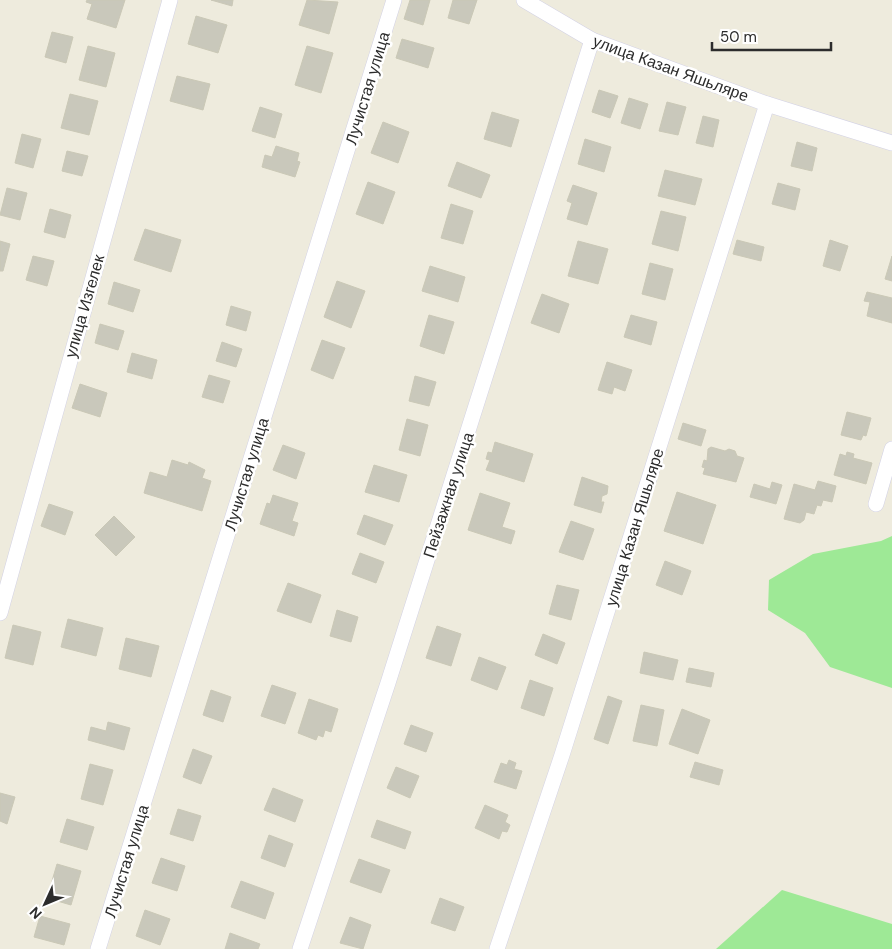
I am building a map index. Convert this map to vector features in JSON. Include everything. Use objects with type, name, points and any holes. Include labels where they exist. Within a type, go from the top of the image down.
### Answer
[{"type":"street","name":"улица Изгелек","points":[[0,613],[170,0]]},
{"type":"street","name":"Лучистая улица","points":[[98,949],[394,0]]},
{"type":"street","name":"улица Казан Яшьляре","points":[[524,0],[592,40],[767,104],[892,143]]},
{"type":"street","name":"Пейзажная улица","points":[[300,949],[388,683],[592,40]]},
{"type":"street","name":"улица Казан Яшьляре","points":[[497,949],[562,755],[767,104]]},
{"type":"street","points":[[876,504],[892,448]]},
{"type":"green space","points":[[892,536],[892,688],[830,667],[805,633],[768,610],[769,580],[813,554],[881,541]]},
{"type":"green space","points":[[782,890],[892,924],[892,949],[716,949]]},
{"type":"building","points":[[87,0],[125,0],[116,28],[87,19],[92,4],[86,2]]},
{"type":"building","points":[[211,0],[233,0],[232,6]]},
{"type":"building","points":[[307,0],[338,2],[329,34],[299,25]]},
{"type":"building","points":[[410,0],[430,0],[423,25],[404,19]]},
{"type":"building","points":[[453,0],[477,0],[469,24],[448,18]]},
{"type":"building","points":[[196,16],[227,25],[218,53],[188,44]]},
{"type":"building","points":[[52,32],[73,37],[66,63],[45,57]]},
{"type":"building","points":[[402,39],[434,48],[428,68],[396,58]]},
{"type":"building","points":[[88,46],[115,53],[106,87],[79,80]]},
{"type":"building","points":[[307,46],[333,53],[321,93],[295,85]]},
{"type":"building","points":[[177,76],[210,84],[203,110],[170,101]]},
{"type":"building","points":[[599,90],[618,96],[610,118],[592,112]]},
{"type":"building","points":[[70,94],[98,101],[89,135],[61,128]]},
{"type":"building","points":[[629,98],[648,104],[640,129],[621,123]]},
{"type":"building","points":[[667,102],[686,107],[678,135],[659,131]]},
{"type":"building","points":[[260,107],[282,114],[275,138],[252,131]]},
{"type":"building","points":[[492,112],[519,120],[511,147],[484,139]]},
{"type":"building","points":[[703,116],[719,120],[713,147],[696,143]]},
{"type":"building","points":[[383,122],[409,132],[398,163],[371,153]]},
{"type":"building","points":[[22,134],[41,139],[33,168],[15,163]]},
{"type":"building","points":[[585,139],[611,147],[604,172],[578,164]]},
{"type":"building","points":[[797,142],[817,148],[812,171],[791,166]]},
{"type":"building","points":[[276,146],[299,153],[297,161],[300,162],[295,177],[262,167],[265,155],[272,157]]},
{"type":"building","points":[[67,151],[88,156],[82,176],[62,171]]},
{"type":"building","points":[[457,162],[490,175],[481,198],[448,186]]},
{"type":"building","points":[[665,170],[702,179],[695,205],[658,196]]},
{"type":"building","points":[[368,182],[395,192],[383,224],[356,214]]},
{"type":"building","points":[[778,183],[800,189],[795,210],[772,204]]},
{"type":"building","points":[[573,185],[597,193],[587,225],[567,219],[572,203],[567,201]]},
{"type":"building","points":[[7,188],[27,193],[20,220],[0,215]]},
{"type":"building","points":[[451,204],[473,211],[463,244],[441,238]]},
{"type":"building","points":[[50,209],[71,215],[65,238],[44,232]]},
{"type":"building","points":[[661,211],[686,217],[678,251],[652,244]]},
{"type":"building","points":[[145,229],[181,240],[171,272],[134,260]]},
{"type":"building","points":[[737,240],[764,247],[761,261],[733,254]]},
{"type":"building","points":[[830,240],[848,246],[840,271],[823,266]]},
{"type":"building","points":[[0,241],[10,244],[3,271],[0,271]]},
{"type":"building","points":[[578,241],[608,249],[598,284],[568,276]]},
{"type":"building","points":[[33,256],[54,261],[47,286],[26,280]]},
{"type":"building","points":[[892,256],[892,281],[885,279]]},
{"type":"building","points":[[650,263],[673,269],[665,300],[642,294]]},
{"type":"building","points":[[430,266],[465,277],[458,302],[422,291]]},
{"type":"building","points":[[337,281],[365,291],[351,328],[324,317]]},
{"type":"building","points":[[114,282],[140,290],[133,312],[108,304]]},
{"type":"building","points":[[867,292],[892,298],[892,323],[867,316],[870,302],[864,301]]},
{"type":"building","points":[[542,294],[569,304],[559,333],[531,323]]},
{"type":"building","points":[[231,306],[251,312],[246,331],[226,325]]},
{"type":"building","points":[[429,315],[454,322],[444,354],[420,346]]},
{"type":"building","points":[[631,315],[657,322],[651,345],[624,337]]},
{"type":"building","points":[[100,324],[124,331],[118,350],[95,343]]},
{"type":"building","points":[[322,340],[345,348],[333,379],[311,370]]},
{"type":"building","points":[[222,342],[242,349],[236,367],[216,361]]},
{"type":"building","points":[[132,353],[157,360],[152,379],[127,372]]},
{"type":"building","points":[[607,362],[632,370],[625,391],[614,387],[612,394],[598,390]]},
{"type":"building","points":[[209,375],[230,381],[223,403],[202,397]]},
{"type":"building","points":[[415,376],[436,382],[429,406],[409,401]]},
{"type":"building","points":[[80,384],[107,393],[100,417],[72,408]]},
{"type":"building","points":[[847,412],[871,418],[866,436],[863,435],[861,440],[841,435]]},
{"type":"building","points":[[407,419],[428,425],[420,456],[399,450]]},
{"type":"building","points":[[683,423],[706,430],[701,446],[678,439]]},
{"type":"building","points":[[495,442],[533,454],[524,482],[486,470],[490,460],[486,459],[488,452],[492,453]]},
{"type":"building","points":[[283,445],[305,453],[296,479],[273,470]]},
{"type":"building","points":[[711,447],[725,451],[729,449],[735,451],[737,456],[744,458],[736,482],[703,474],[705,468],[702,467],[704,460],[707,461],[708,449]]},
{"type":"building","points":[[847,452],[854,454],[853,458],[872,463],[866,484],[834,475],[840,454],[846,456]]},
{"type":"building","points":[[172,460],[188,465],[189,462],[205,470],[202,478],[211,481],[202,511],[144,493],[150,472],[167,477]]},
{"type":"building","points":[[374,465],[407,475],[399,502],[365,492]]},
{"type":"building","points":[[582,477],[608,486],[607,494],[602,496],[601,502],[604,502],[601,513],[574,505]]},
{"type":"building","points":[[818,481],[836,486],[832,502],[823,500],[821,506],[817,505],[814,514],[806,512],[804,520],[800,523],[784,519],[794,484],[815,490]]},
{"type":"building","points":[[772,482],[782,485],[776,504],[750,497],[754,484],[770,489]]},
{"type":"building","points":[[677,492],[716,505],[703,544],[664,531]]},
{"type":"building","points":[[480,493],[510,503],[502,527],[515,531],[511,544],[468,530]]},
{"type":"building","points":[[273,495],[298,503],[292,521],[298,523],[294,536],[260,524],[267,503],[270,504]]},
{"type":"building","points":[[49,504],[73,512],[65,535],[41,526]]},
{"type":"building","points":[[364,515],[393,525],[385,545],[357,534]]},
{"type":"building","points":[[114,516],[135,537],[116,556],[95,535]]},
{"type":"building","points":[[571,521],[594,529],[583,560],[559,552]]},
{"type":"building","points":[[360,553],[384,562],[376,583],[352,574]]},
{"type":"building","points":[[665,561],[691,571],[682,595],[656,585]]},
{"type":"building","points":[[288,583],[321,595],[311,623],[277,611]]},
{"type":"building","points":[[557,585],[579,590],[571,620],[549,614]]},
{"type":"building","points":[[337,610],[358,617],[351,642],[330,636]]},
{"type":"building","points":[[68,619],[103,628],[96,656],[61,647]]},
{"type":"building","points":[[13,625],[41,632],[33,665],[5,658]]},
{"type":"building","points":[[437,626],[461,634],[451,666],[426,658]]},
{"type":"building","points":[[543,634],[565,643],[557,664],[535,655]]},
{"type":"building","points":[[126,638],[159,646],[151,677],[119,669]]},
{"type":"building","points":[[644,652],[678,660],[673,680],[640,673]]},
{"type":"building","points":[[479,657],[506,667],[497,690],[471,680]]},
{"type":"building","points":[[689,668],[714,673],[711,687],[686,682]]},
{"type":"building","points":[[530,680],[553,688],[544,716],[521,708]]},
{"type":"building","points":[[272,685],[296,693],[285,724],[261,716]]},
{"type":"building","points":[[211,690],[231,697],[223,722],[203,715]]},
{"type":"building","points":[[608,696],[622,701],[608,744],[594,739]]},
{"type":"building","points":[[309,699],[338,709],[331,732],[325,730],[323,737],[318,735],[316,740],[298,733]]},
{"type":"building","points":[[641,705],[664,710],[657,746],[633,741]]},
{"type":"building","points":[[682,709],[710,720],[698,754],[669,744]]},
{"type":"building","points":[[108,722],[130,728],[124,750],[88,740],[91,727],[106,731]]},
{"type":"building","points":[[411,725],[433,733],[426,752],[404,744]]},
{"type":"building","points":[[193,749],[212,756],[201,784],[183,777]]},
{"type":"building","points":[[509,760],[516,763],[514,769],[522,771],[516,789],[494,782],[501,763],[507,765]]},
{"type":"building","points":[[695,762],[723,770],[719,785],[690,777]]},
{"type":"building","points":[[90,764],[113,770],[103,805],[81,799]]},
{"type":"building","points":[[396,767],[419,776],[410,798],[387,788]]},
{"type":"building","points":[[273,788],[303,800],[295,822],[264,810]]},
{"type":"building","points":[[0,793],[15,797],[7,824],[0,821]]},
{"type":"building","points":[[485,805],[508,815],[505,822],[510,825],[507,832],[502,831],[499,839],[475,828]]},
{"type":"building","points":[[178,809],[201,816],[193,841],[170,834]]},
{"type":"building","points":[[67,819],[94,827],[87,850],[60,842]]},
{"type":"building","points":[[377,820],[411,832],[405,849],[371,837]]},
{"type":"building","points":[[269,835],[293,844],[285,867],[261,858]]},
{"type":"building","points":[[161,858],[185,866],[177,891],[152,883]]},
{"type":"building","points":[[359,859],[390,870],[381,893],[350,882]]},
{"type":"building","points":[[57,864],[81,871],[71,905],[47,898]]},
{"type":"building","points":[[241,881],[274,893],[265,919],[231,907]]},
{"type":"building","points":[[440,898],[464,907],[455,931],[431,923]]},
{"type":"building","points":[[145,910],[170,919],[160,945],[136,936]]},
{"type":"building","points":[[40,916],[70,924],[64,945],[34,937]]},
{"type":"building","points":[[350,917],[371,925],[363,949],[340,943]]},
{"type":"building","points":[[230,933],[260,944],[258,949],[225,949]]}]
